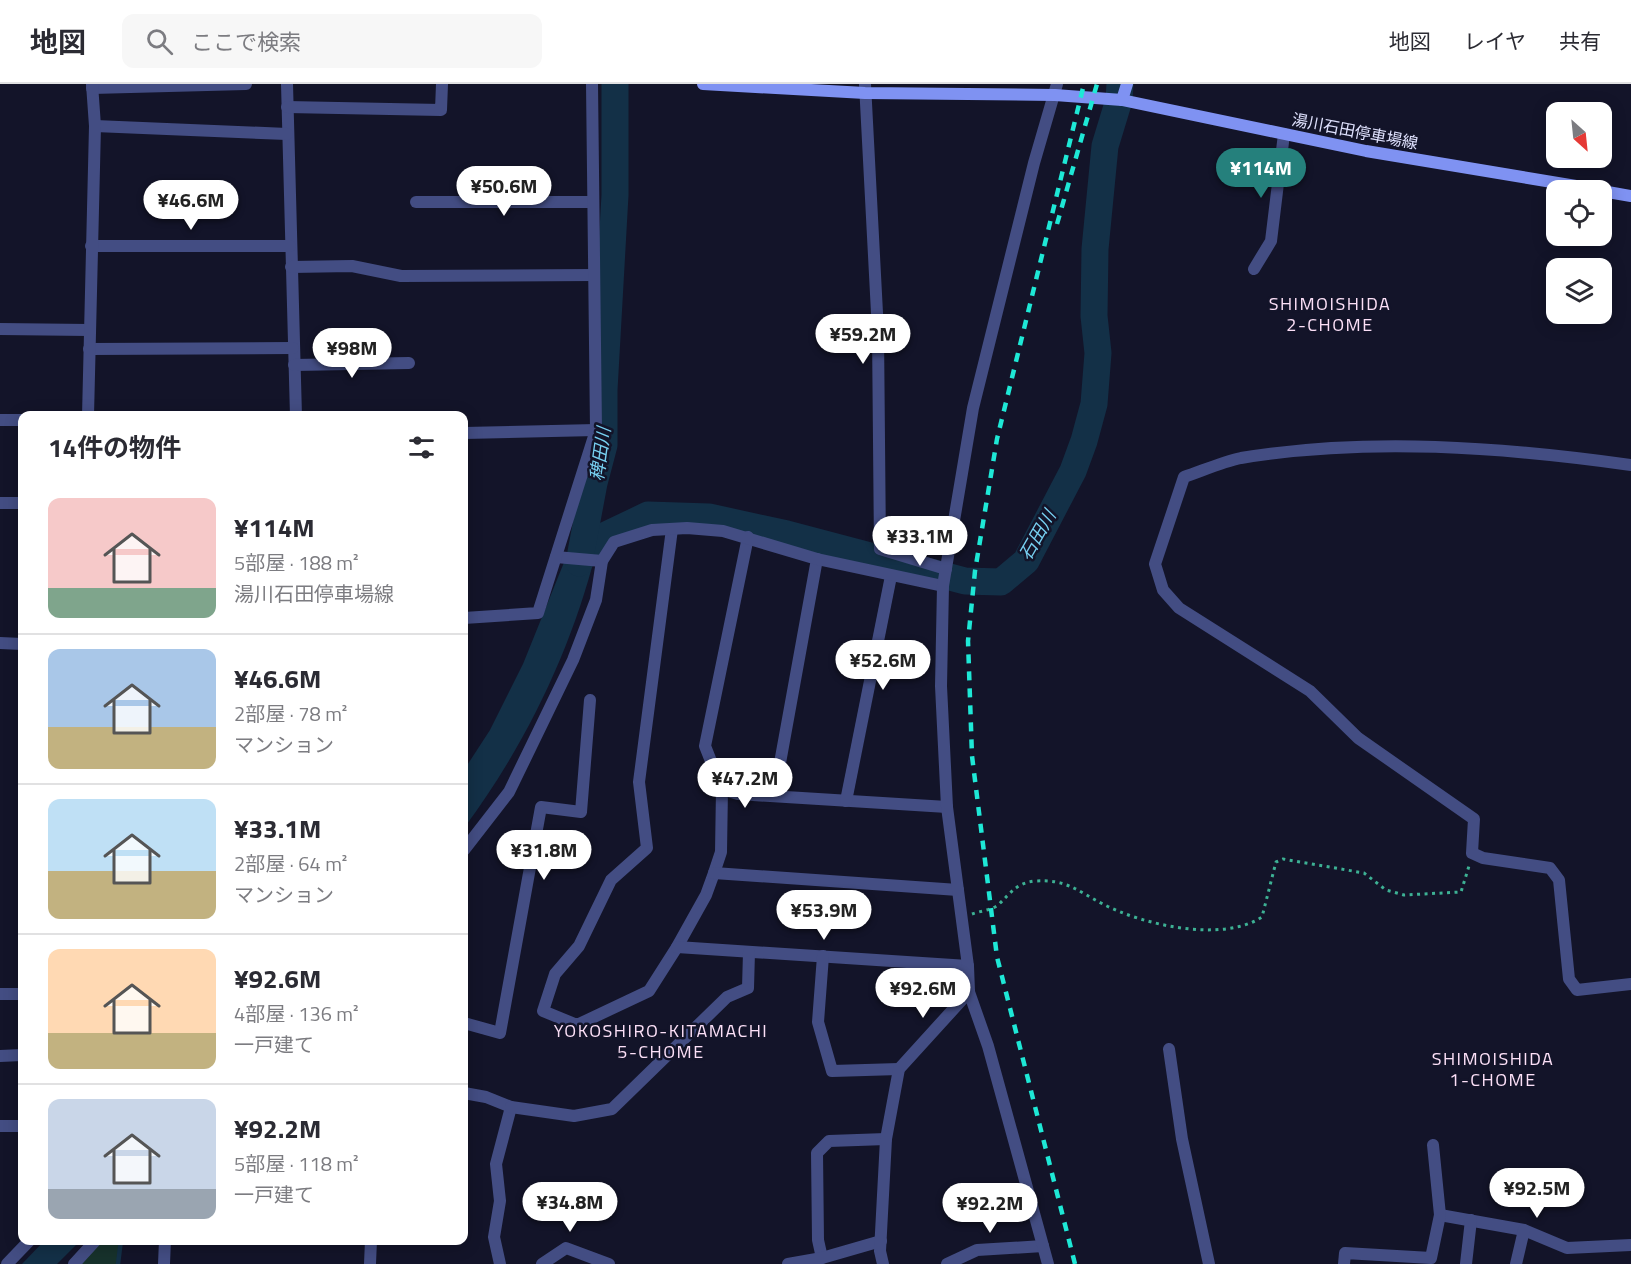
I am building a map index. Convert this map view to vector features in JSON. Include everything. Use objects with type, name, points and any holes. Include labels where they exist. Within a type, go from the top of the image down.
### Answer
[{"type":"main road","name":"湯川石田停車場線","points":[[703,84],[865,89],[1056,90],[1122,100],[1284,134],[1546,181]]},
{"type":"main road","points":[[1122,100],[1127,84]]},
{"type":"main road","name":"湯川石田停車場線","points":[[1612,193],[1631,196]]},
{"type":"street","points":[[88,411],[95,126],[92,86],[246,84]]},
{"type":"street","points":[[287,84],[296,411]]},
{"type":"street","points":[[287,107],[441,110],[442,84]]},
{"type":"street","points":[[468,618],[538,613],[596,430],[592,84]]},
{"type":"street","points":[[865,89],[878,332],[880,549],[946,569]]},
{"type":"street","points":[[1048,1264],[988,1046],[969,992],[968,966],[947,807],[941,686],[943,586],[973,408],[1034,163],[1056,90]]},
{"type":"street","points":[[95,126],[287,134]]},
{"type":"street","points":[[1254,269],[1271,241],[1284,134]]},
{"type":"street","points":[[416,202],[593,202]]},
{"type":"street","points":[[92,246],[290,246]]},
{"type":"street","points":[[291,267],[352,266],[401,276],[594,275]]},
{"type":"street","points":[[0,329],[89,330]]},
{"type":"street","points":[[89,349],[293,348]]},
{"type":"street","points":[[294,365],[409,363]]},
{"type":"street","points":[[0,420],[18,420]]},
{"type":"street","points":[[468,433],[596,430]]},
{"type":"street","points":[[1631,465],[1476,450],[1362,446],[1238,459],[1184,477],[1155,564],[1163,590],[1179,608],[1310,691],[1358,738],[1474,819],[1472,853],[1483,858],[1550,868],[1559,880],[1569,979],[1577,990],[1631,984]]},
{"type":"street","points":[[0,503],[18,503]]},
{"type":"street","points":[[672,529],[639,782],[647,848],[611,880],[579,946],[555,974],[543,1011],[577,1025],[649,991],[706,895],[714,873],[721,852],[722,789],[705,746],[748,537]]},
{"type":"street","points":[[468,845],[509,792],[573,660],[596,600],[602,561],[614,542],[652,530],[723,531],[818,559],[943,586]]},
{"type":"street","points":[[556,557],[602,561]]},
{"type":"street","points":[[774,796],[818,559]]},
{"type":"street","points":[[846,801],[891,576]]},
{"type":"street","points":[[0,643],[18,644]]},
{"type":"street","points":[[468,1024],[500,1033],[541,807],[581,812],[590,700]]},
{"type":"street","points":[[722,789],[738,794],[947,807]]},
{"type":"street","points":[[714,873],[958,890]]},
{"type":"street","points":[[677,947],[968,966]]},
{"type":"street","points":[[468,1094],[486,1097],[511,1107],[574,1116],[612,1109],[727,997],[748,987],[749,952]]},
{"type":"street","points":[[823,956],[818,1022],[832,1071],[899,1069]]},
{"type":"street","points":[[883,1264],[881,1241],[886,1139],[899,1069],[969,992]]},
{"type":"street","points":[[0,994],[18,994]]},
{"type":"street","points":[[1169,1049],[1182,1139],[1209,1264]]},
{"type":"street","points":[[0,1056],[18,1055]]},
{"type":"street","points":[[500,1264],[494,1237],[500,1202],[496,1164],[511,1107]]},
{"type":"street","points":[[0,1126],[18,1126]]},
{"type":"street","points":[[822,1258],[818,1240],[817,1153],[829,1141],[886,1139]]},
{"type":"street","points":[[1344,1264],[1345,1253],[1392,1260],[1431,1258],[1440,1215],[1433,1145]]},
{"type":"street","points":[[1440,1215],[1524,1230],[1567,1248],[1631,1245]]},
{"type":"street","points":[[1466,1264],[1472,1220]]},
{"type":"street","points":[[1516,1264],[1524,1230]]},
{"type":"street","points":[[788,1264],[822,1258],[881,1241]]},
{"type":"street","points":[[7,1264],[25,1245]]},
{"type":"street","points":[[74,1264],[91,1245]]},
{"type":"street","points":[[164,1264],[165,1245]]},
{"type":"street","points":[[370,1264],[371,1245]]},
{"type":"street","points":[[947,1264],[977,1250],[1043,1246]]},
{"type":"street","points":[[542,1264],[566,1248],[609,1264]]},
{"type":"path","points":[[962,917],[997,906],[1016,885],[1036,881],[1071,884],[1103,904],[1184,929],[1229,929],[1262,917],[1276,862],[1283,859],[1364,873],[1386,890],[1404,895],[1446,894],[1461,892],[1467,878],[1472,853]]},
{"type":"green space","points":[[96,1245],[120,1245],[120,1264],[79,1264]]},
{"type":"water","points":[[577,545],[590,545],[596,552],[573,625],[544,696],[526,731],[468,822],[468,764],[490,730],[523,664],[569,550]]},
{"type":"water","points":[[40,1245],[76,1245],[57,1264],[22,1264]]},
{"type":"waterway","name":"稗田川","points":[[579,563],[594,483],[604,445],[604,390],[615,195],[615,84]]},
{"type":"waterway","name":"石田川","points":[[581,559],[602,537],[648,515],[709,517],[787,534],[965,581],[1001,582],[1026,561],[1073,471],[1094,404],[1098,353],[1094,316],[1095,249],[1105,146],[1119,100],[1120,84]]},
{"type":"waterway","points":[[118,1264],[120,1245]]},
{"type":"railway","points":[[1075,1264],[997,957],[972,756],[968,641],[975,571],[997,439],[1084,84]]},
{"type":"railway","points":[[1057,224],[1097,84]]},
{"type":"district","name":"SHIMOISHIDA 2-CHOME","points":[[1330,313]]},
{"type":"district","name":"YOKOSHIRO-KITAMACHI 5-CHOME","points":[[661,1040]]},
{"type":"district","name":"SHIMOISHIDA 1-CHOME","points":[[1493,1068]]}]
